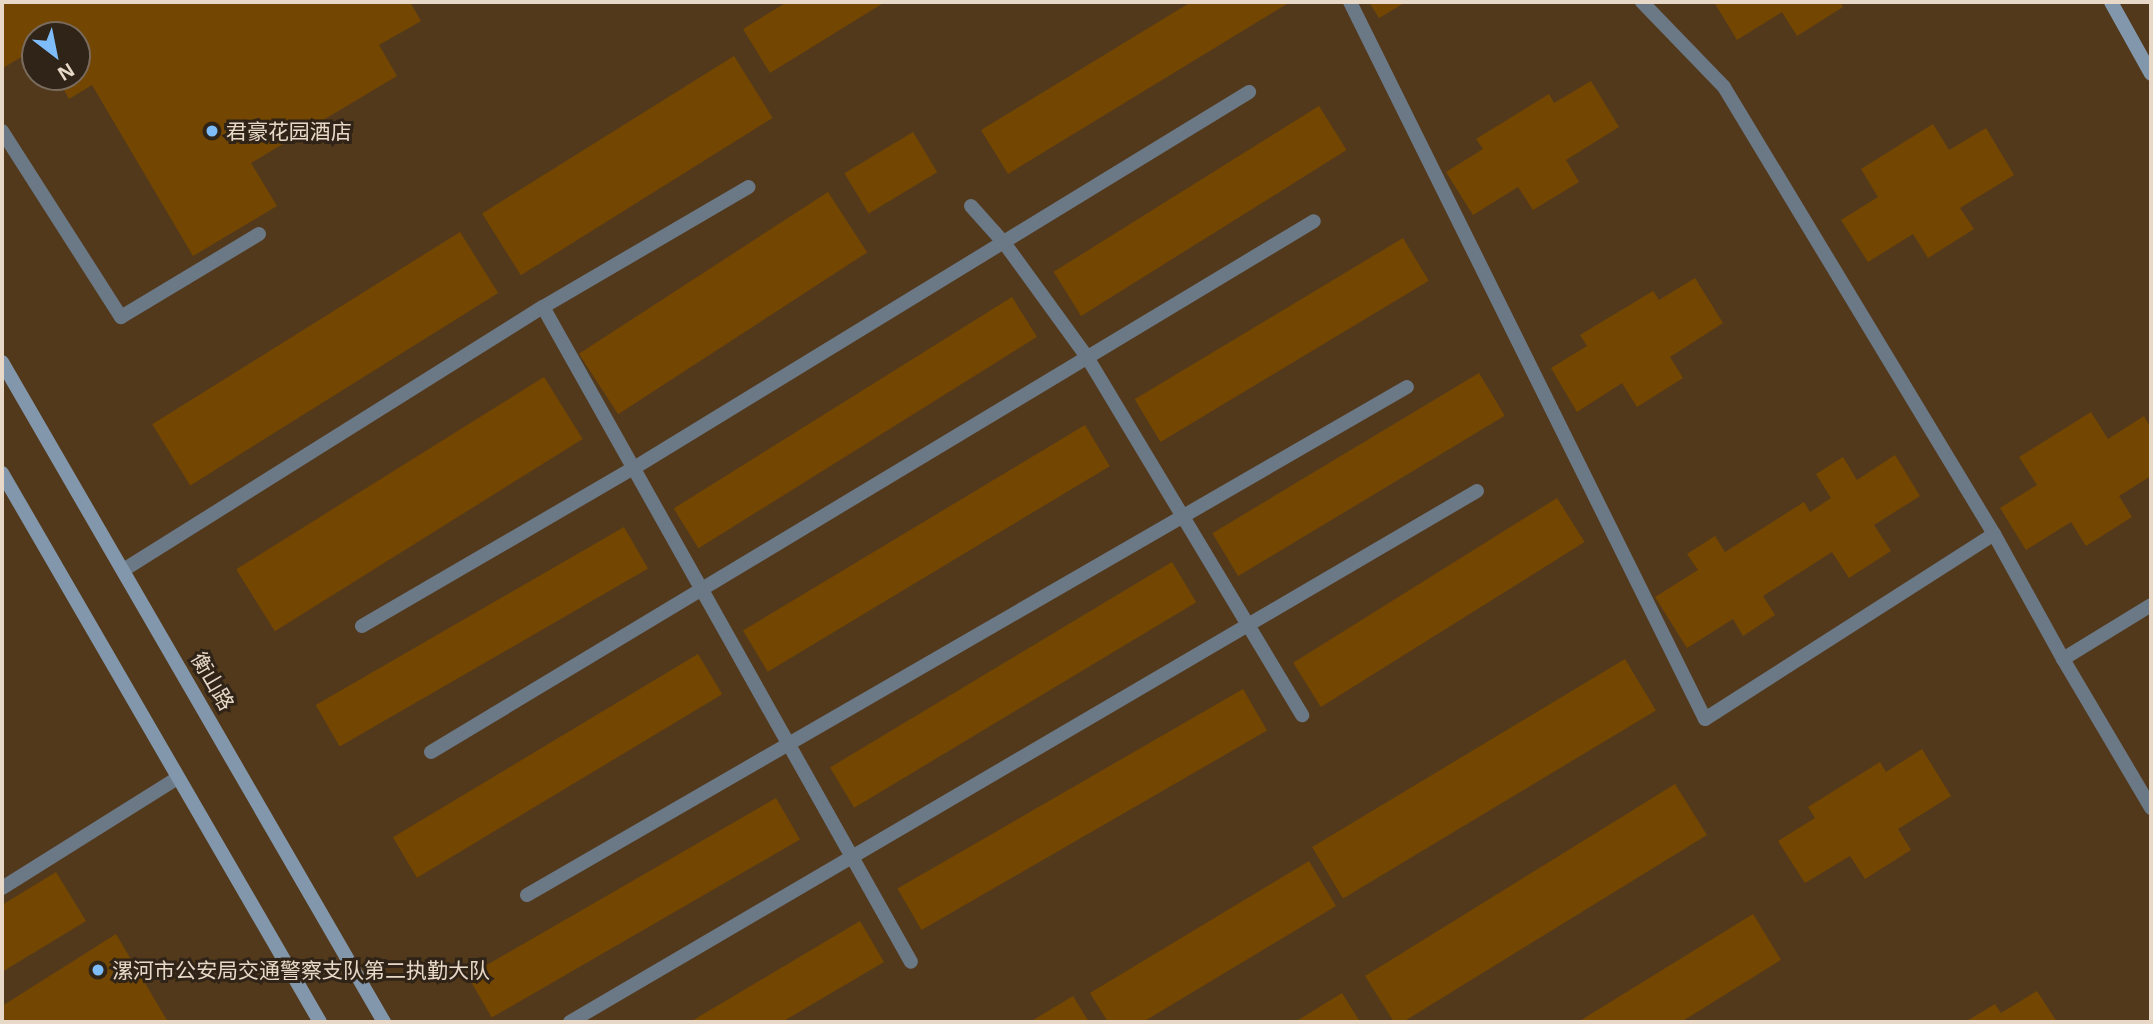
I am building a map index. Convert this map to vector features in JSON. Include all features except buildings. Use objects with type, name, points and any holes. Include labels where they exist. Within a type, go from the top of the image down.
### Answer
[{"type":"street","points":[[1350,2],[1705,719],[1994,534]]},
{"type":"street","points":[[1642,2],[1724,87],[1994,534],[2063,659],[2151,808]]},
{"type":"street","points":[[2111,2],[2151,74]]},
{"type":"street","points":[[362,626],[634,468],[1250,92]]},
{"type":"street","points":[[2,131],[121,317],[259,234]]},
{"type":"street","points":[[125,569],[543,307],[748,187]]},
{"type":"street","points":[[971,206],[1005,244],[1087,358],[1302,715]]},
{"type":"street","points":[[431,752],[1314,221]]},
{"type":"street","points":[[543,307],[911,962]]},
{"type":"street","name":"衡山路","points":[[2,362],[125,569],[384,1022]]},
{"type":"street","points":[[527,895],[1407,387]]},
{"type":"street","points":[[2,473],[176,779],[320,1022]]},
{"type":"street","points":[[570,1022],[1477,491]]},
{"type":"street","points":[[2063,659],[2151,605]]},
{"type":"street","points":[[2,888],[176,779]]},
{"type":"place","name":"君豪花园酒店","points":[[212,131]]},
{"type":"place","name":"漯河市公安局交通警察支队第二执勤大队","points":[[98,970]]}]
